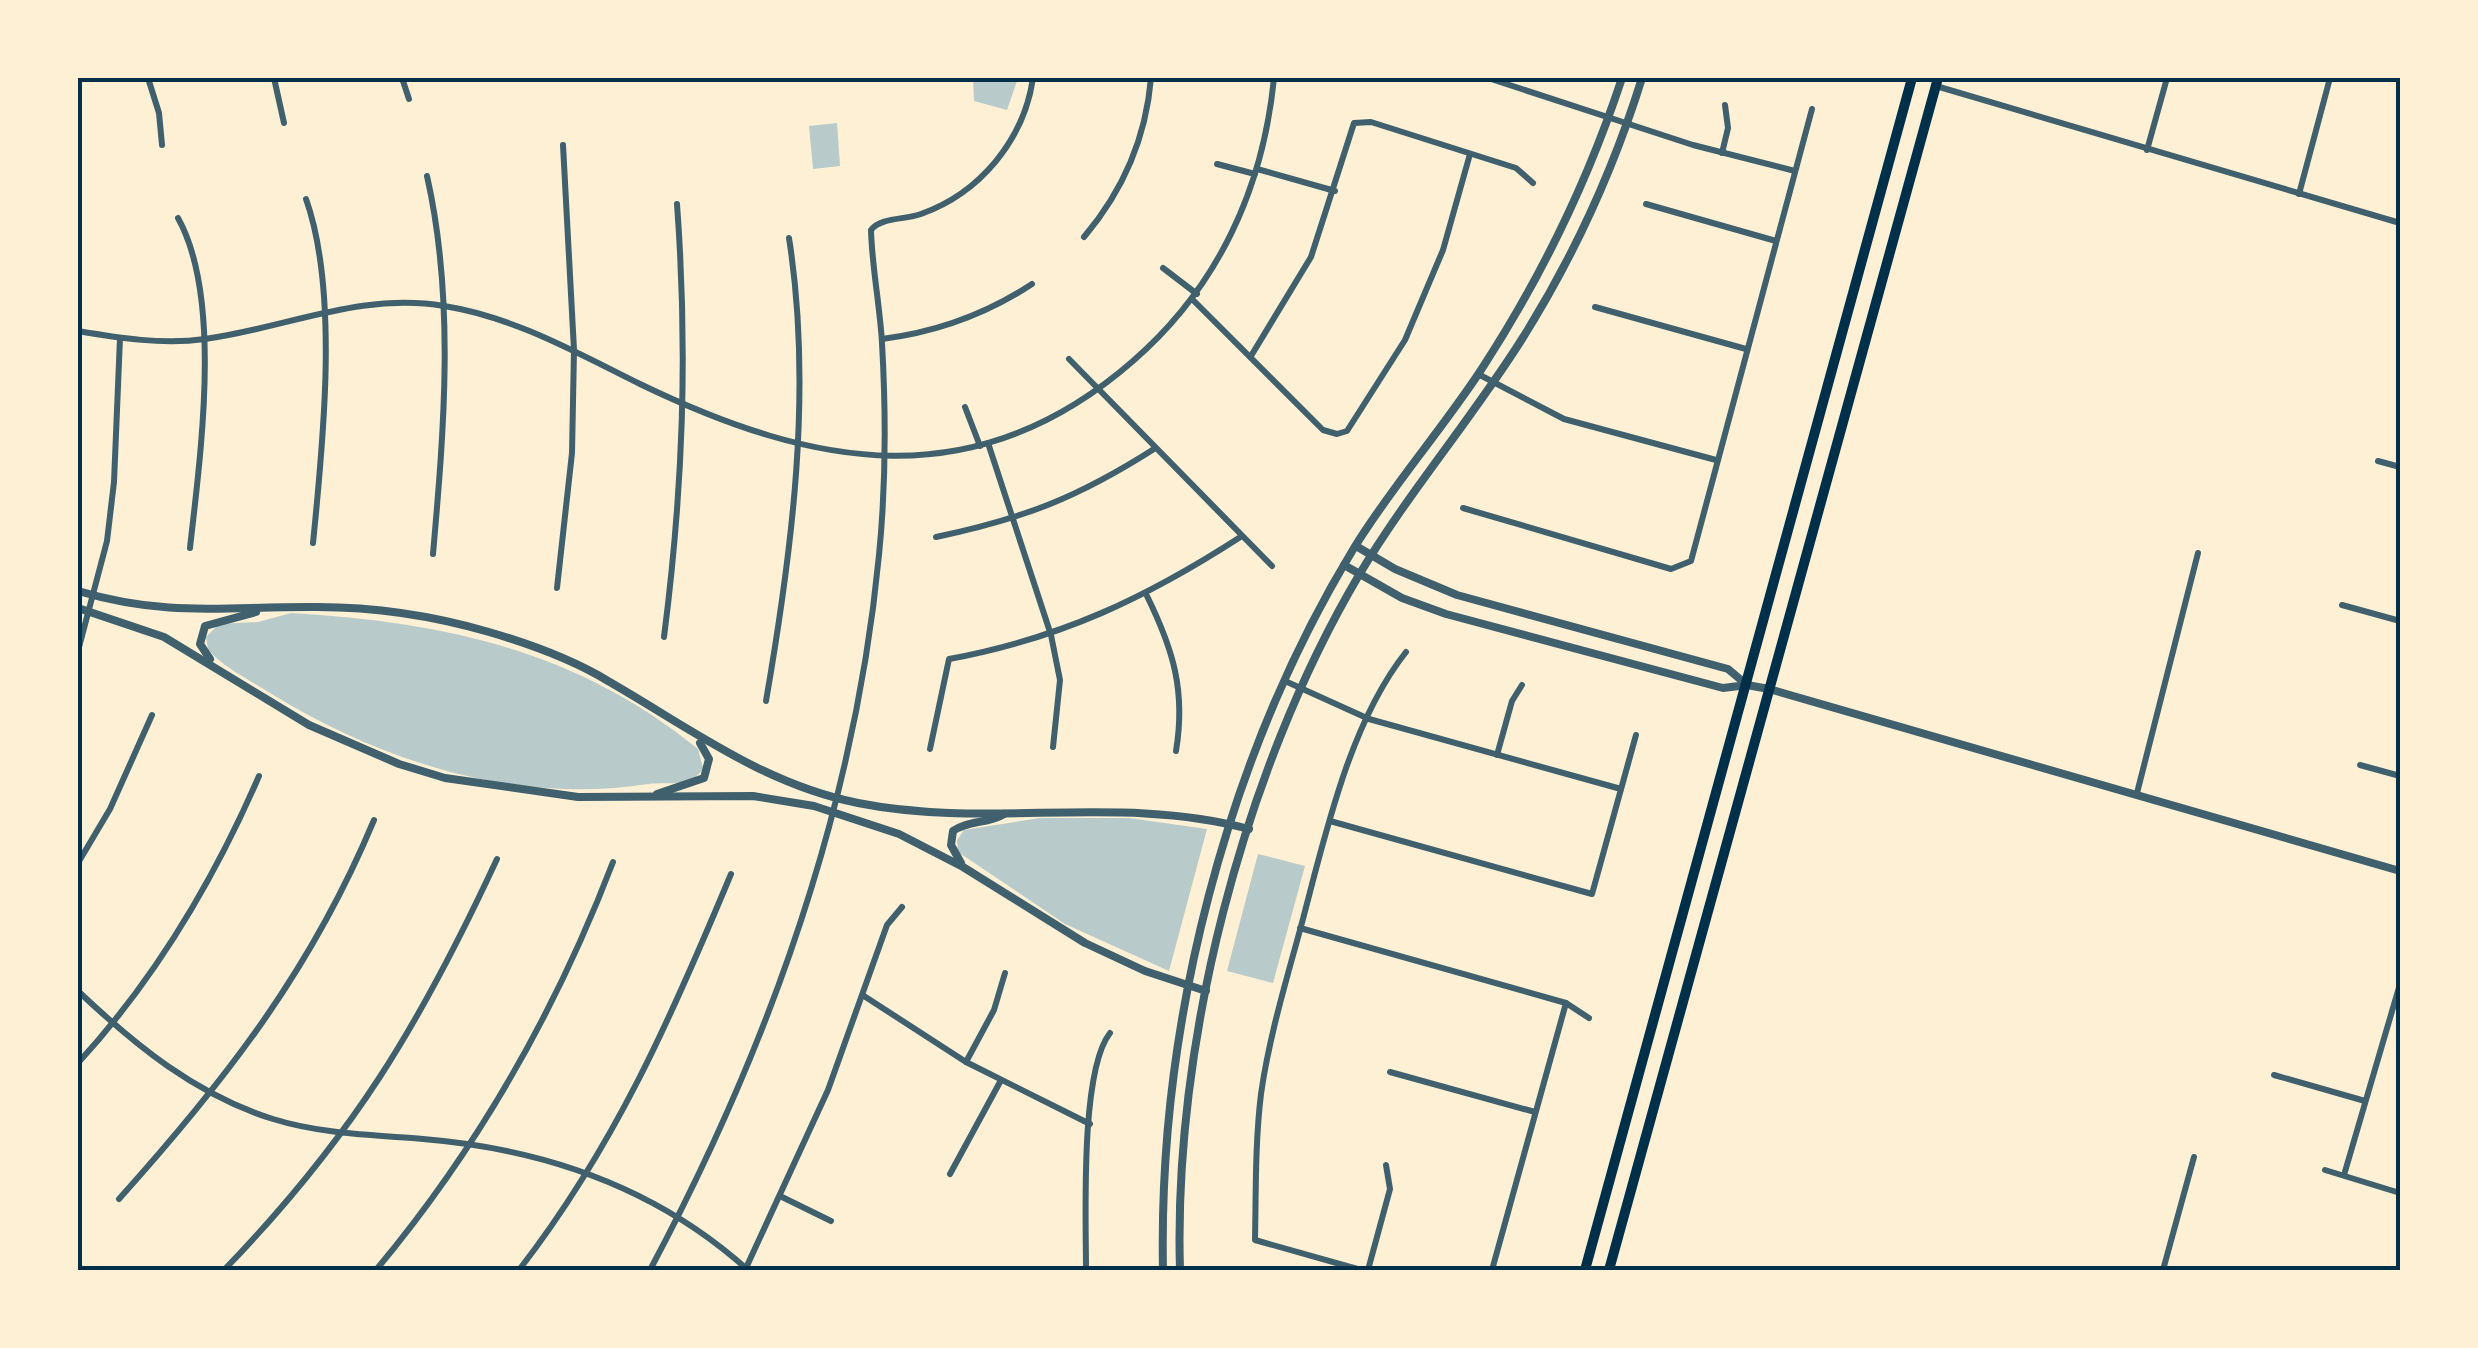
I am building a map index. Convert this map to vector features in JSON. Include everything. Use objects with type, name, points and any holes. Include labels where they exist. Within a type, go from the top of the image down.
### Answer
[{"type":"main road","points":[[1585,1270],[1912,78]]},
{"type":"main road","points":[[1609,1270],[1937,82]]},
{"type":"street","points":[[148,78],[159,113],[162,145]]},
{"type":"street","points":[[274,78],[284,123]]},
{"type":"street","points":[[402,78],[409,100]]},
{"type":"street","points":[[650,1270],[732,1104],[791,951],[832,812],[866,651],[880,554],[884,459],[882,339],[871,230],[880,222],[934,209],[980,178],[1017,128],[1033,78]]},
{"type":"street","points":[[1084,237],[1109,205],[1130,164],[1142,128],[1151,78]]},
{"type":"street","points":[[78,331],[120,338],[203,340],[323,311],[403,302],[444,306],[510,324],[574,350],[686,405],[796,442],[884,459],[984,445],[1063,411],[1098,389],[1148,348],[1195,297],[1233,232],[1256,172],[1274,78]]},
{"type":"street","points":[[1488,78],[1722,154],[1795,171]]},
{"type":"street","points":[[1163,1270],[1168,1104],[1188,986],[1232,824],[1284,680],[1344,565],[1478,374],[1553,248],[1622,78]]},
{"type":"street","points":[[1180,1270],[1186,1086],[1206,991],[1250,829],[1301,688],[1360,574],[1493,383],[1568,258],[1627,123],[1642,78]]},
{"type":"street","points":[[2146,150],[2167,78]]},
{"type":"street","points":[[2298,194],[2330,78]]},
{"type":"street","points":[[1937,82],[2146,150],[2400,223]]},
{"type":"street","points":[[1722,154],[1728,128],[1726,106]]},
{"type":"street","points":[[1463,508],[1671,569],[1682,568],[1691,561],[1812,109]]},
{"type":"street","points":[[1251,356],[1311,258],[1354,123],[1371,122],[1516,168],[1533,183]]},
{"type":"street","points":[[557,588],[572,452],[574,350],[564,145]]},
{"type":"street","points":[[1163,268],[1323,430],[1336,434],[1347,431],[1405,340],[1442,250],[1470,154]]},
{"type":"street","points":[[1217,164],[1335,191]]},
{"type":"street","points":[[427,176],[444,306],[444,428],[433,554]]},
{"type":"street","points":[[306,198],[313,219],[323,311],[325,426],[312,542]]},
{"type":"street","points":[[664,637],[679,525],[686,405],[677,204]]},
{"type":"street","points":[[1646,204],[1776,241]]},
{"type":"street","points":[[178,218],[191,241],[197,266],[203,340],[202,439],[190,548]]},
{"type":"street","points":[[766,702],[791,532],[796,442],[796,283],[788,238]]},
{"type":"street","points":[[882,339],[922,334],[966,320],[1032,284]]},
{"type":"street","points":[[1595,307],[1746,349]]},
{"type":"street","points":[[78,651],[96,596],[114,482],[120,338]]},
{"type":"street","points":[[1069,358],[1272,566]]},
{"type":"street","points":[[1478,374],[1564,420],[1716,460]]},
{"type":"street","points":[[965,407],[1014,521],[1051,635],[1060,680],[1053,746]]},
{"type":"street","points":[[936,538],[1014,521],[1108,478],[1154,449]]},
{"type":"street","points":[[2378,461],[2400,467]]},
{"type":"street","points":[[930,749],[949,658],[1051,635],[1147,596],[1242,536]]},
{"type":"street","points":[[1356,546],[1446,591],[1728,670],[1747,685]]},
{"type":"street","points":[[2137,793],[2198,553]]},
{"type":"street","points":[[1344,565],[1422,607],[1462,619],[1722,688],[1747,685],[1770,690],[2400,871]]},
{"type":"street","points":[[78,591],[187,612],[314,607],[388,611],[487,631],[607,680],[698,739],[751,766],[835,796],[932,813],[1104,810],[1250,829]]},
{"type":"street","points":[[1147,596],[1178,668],[1182,696],[1176,751]]},
{"type":"street","points":[[2342,604],[2400,620]]},
{"type":"street","points":[[78,608],[164,637],[310,725],[434,775],[578,798],[753,796],[832,812],[898,834],[963,867],[1085,943],[1206,991]]},
{"type":"street","points":[[214,664],[200,644],[205,626],[244,619],[260,610]]},
{"type":"street","points":[[1361,1270],[1255,1240],[1257,1142],[1267,1056],[1330,821],[1370,718],[1393,668],[1406,652]]},
{"type":"street","points":[[1284,680],[1370,718],[1621,789]]},
{"type":"street","points":[[1498,755],[1512,701],[1522,685]]},
{"type":"street","points":[[78,863],[110,808],[152,715]]},
{"type":"street","points":[[1330,821],[1592,894],[1636,735]]},
{"type":"street","points":[[653,796],[704,778],[709,760],[698,739]]},
{"type":"street","points":[[2360,765],[2400,776]]},
{"type":"street","points":[[78,1063],[179,934],[227,849],[259,776]]},
{"type":"street","points":[[963,867],[951,845],[954,831],[961,826],[992,822],[1004,814]]},
{"type":"street","points":[[120,1199],[213,1094],[290,985],[351,876],[374,820]]},
{"type":"street","points":[[224,1270],[345,1134],[400,1052],[444,974],[497,859]]},
{"type":"street","points":[[376,1270],[472,1144],[550,1009],[613,862]]},
{"type":"street","points":[[518,1270],[590,1172],[663,1038],[731,874]]},
{"type":"street","points":[[78,991],[161,1064],[213,1094],[276,1120],[345,1134],[472,1144],[590,1172],[679,1216],[747,1269],[782,1196],[864,996],[887,925],[902,907]]},
{"type":"street","points":[[1300,928],[1566,1003],[1589,1018]]},
{"type":"street","points":[[966,1062],[994,1010],[1005,973]]},
{"type":"street","points":[[2344,1176],[2400,984]]},
{"type":"street","points":[[864,996],[1000,1082],[1090,1124]]},
{"type":"street","points":[[1492,1270],[1566,1003]]},
{"type":"street","points":[[1086,1270],[1090,1124],[1099,1052],[1110,1033]]},
{"type":"street","points":[[1390,1072],[1535,1112]]},
{"type":"street","points":[[2274,1075],[2366,1101]]},
{"type":"street","points":[[950,1174],[1000,1082]]},
{"type":"street","points":[[2163,1270],[2194,1157]]},
{"type":"street","points":[[1368,1270],[1390,1189],[1386,1165]]},
{"type":"street","points":[[2325,1170],[2400,1192]]},
{"type":"street","points":[[782,1196],[831,1221]]},
{"type":"shaded area","points":[[973,78],[1018,78],[1007,110],[974,101]]},
{"type":"shaded area","points":[[837,123],[840,166],[813,169],[809,126]]},
{"type":"shaded area","points":[[291,613],[402,624],[455,634],[556,665],[652,715],[698,749],[703,768],[693,779],[679,783],[550,788],[501,783],[404,758],[313,718],[237,673],[208,649],[206,637],[219,624],[258,622]]},
{"type":"shaded area","points":[[1040,818],[1129,818],[1207,829],[1169,971],[1065,924],[958,852],[957,840],[964,830]]},
{"type":"shaded area","points":[[1258,854],[1305,866],[1273,983],[1227,971]]}]
